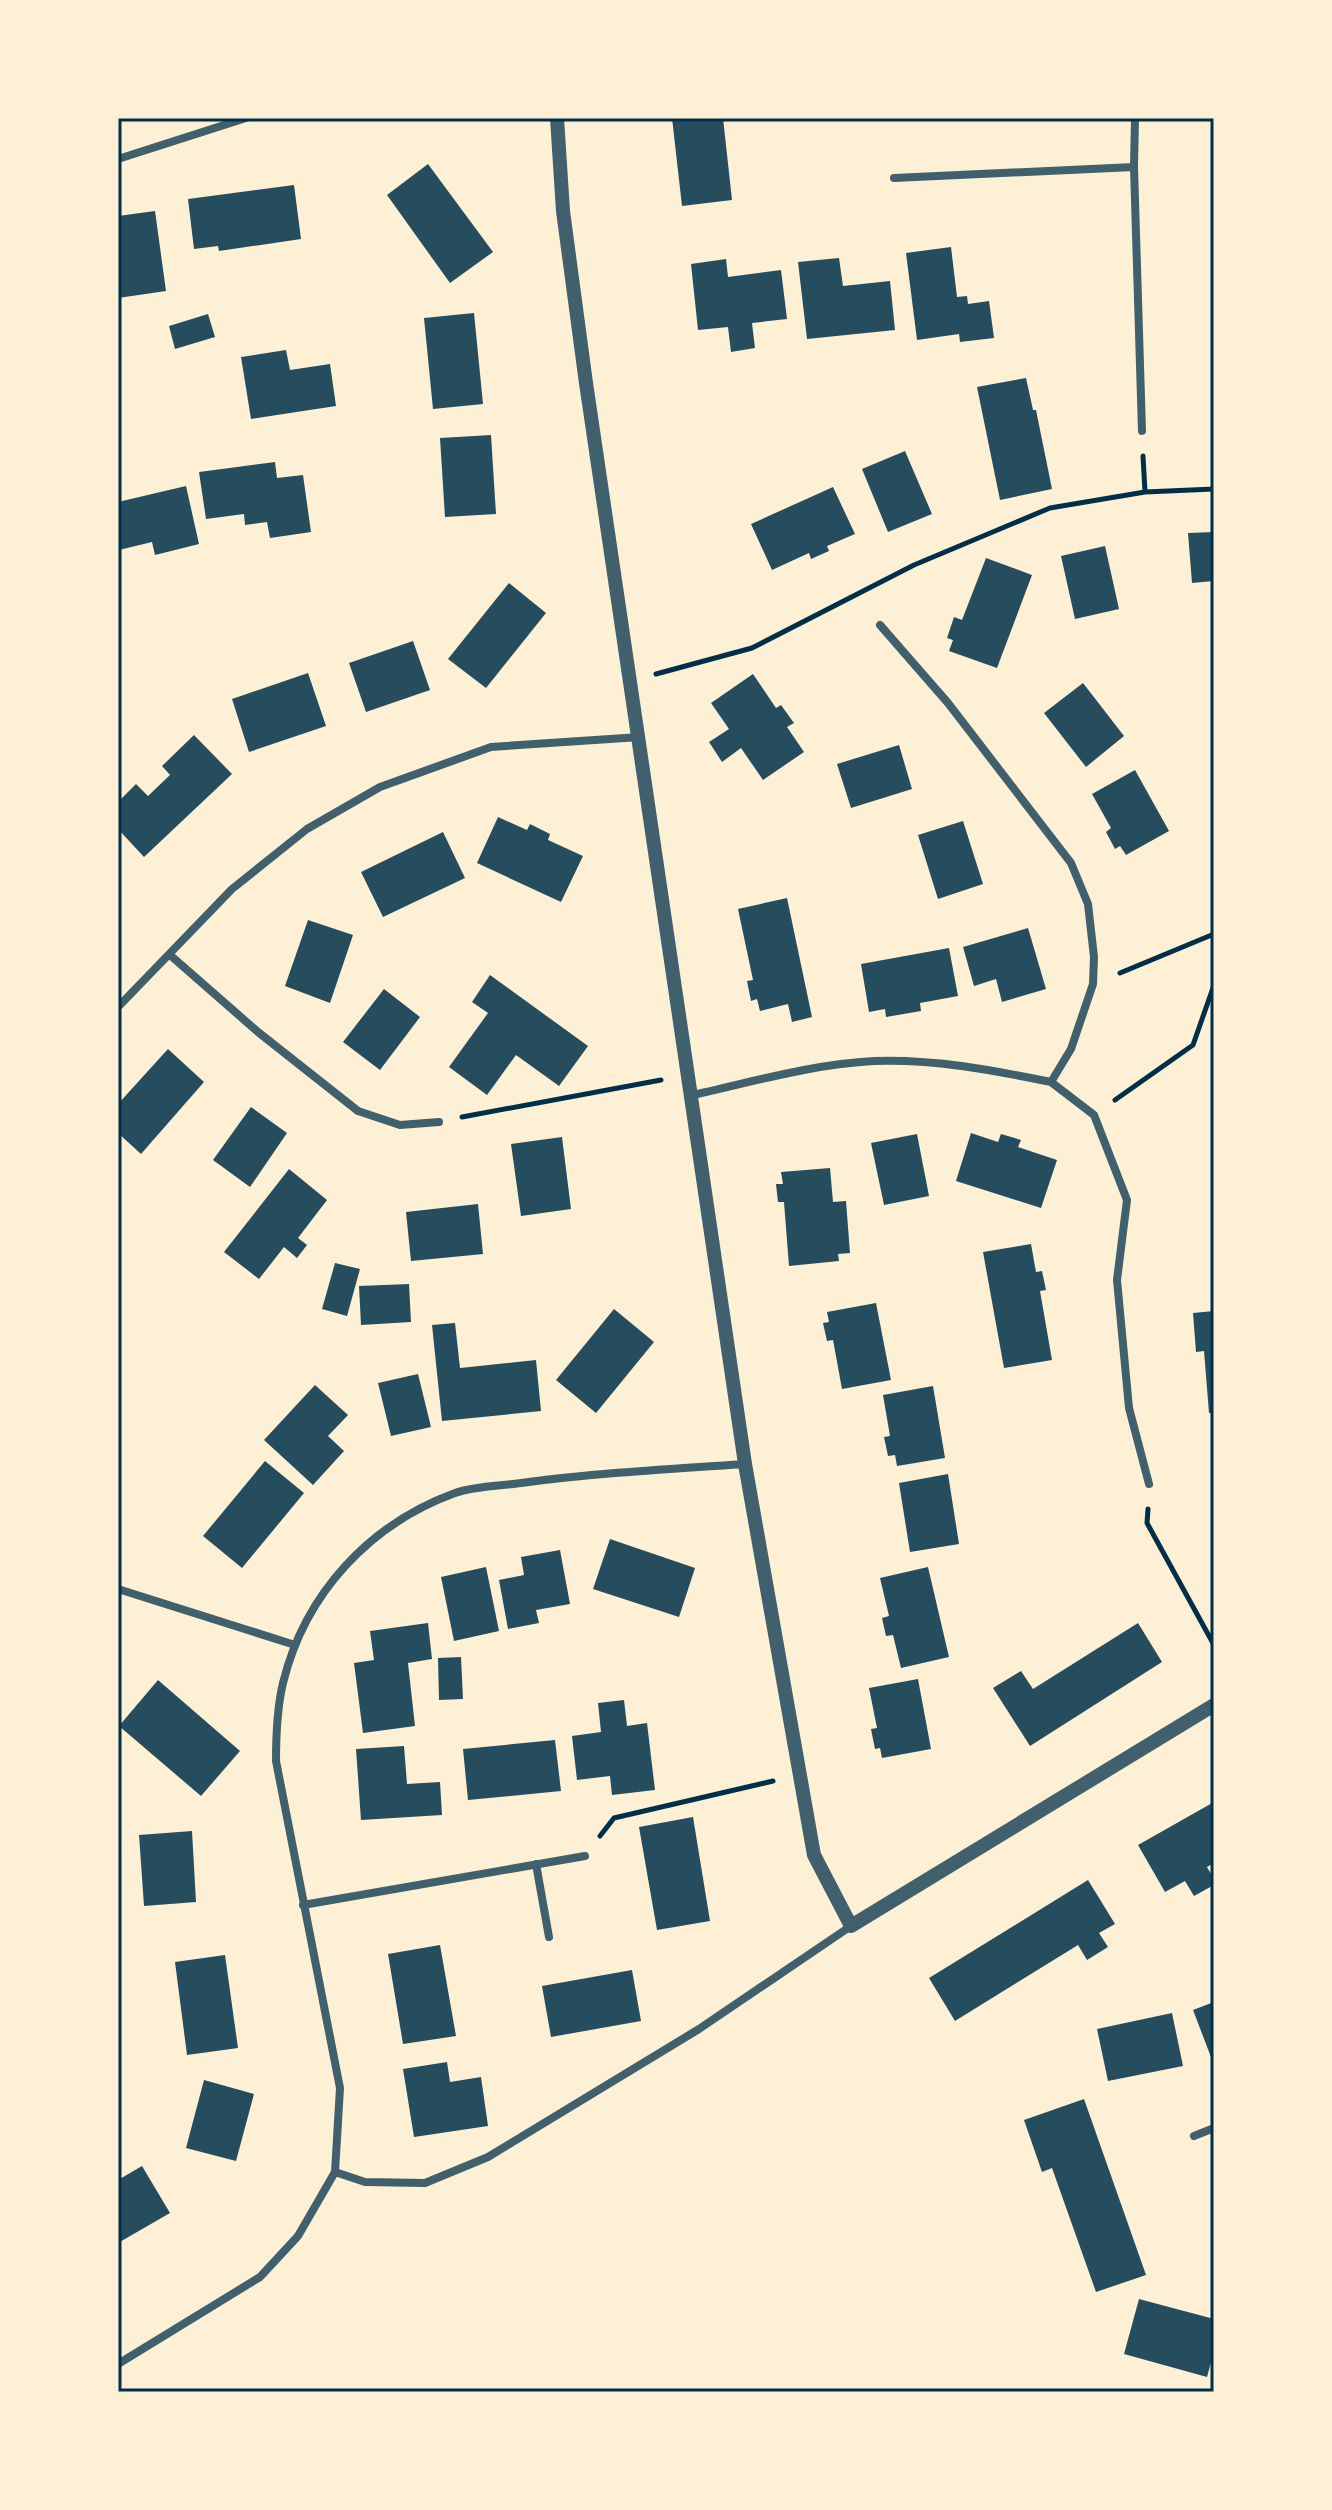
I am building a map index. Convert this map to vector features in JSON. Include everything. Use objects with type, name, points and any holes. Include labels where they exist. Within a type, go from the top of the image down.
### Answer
[{"type":"street","points":[[118,159],[242,118]]},
{"type":"street","points":[[557,118],[563,211],[745,1464],[814,1855],[851,1926]]},
{"type":"street","points":[[1135,118],[1142,431]]},
{"type":"street","points":[[894,178],[1134,167]]},
{"type":"street","points":[[880,625],[948,703],[1071,863],[1088,904],[1094,957],[1093,984],[1071,1049],[1051,1082]]},
{"type":"street","points":[[118,1007],[232,889],[307,829],[380,787],[491,747],[640,737]]},
{"type":"street","points":[[170,955],[258,1032],[358,1111],[400,1125],[439,1122]]},
{"type":"street","points":[[693,1095],[792,1073],[874,1061],[965,1064],[1051,1082],[1094,1115],[1127,1200],[1117,1280],[1129,1408],[1149,1484]]},
{"type":"street","points":[[118,2364],[260,2277],[298,2236],[335,2172],[340,2088],[276,1761],[277,1721],[283,1682],[295,1645],[310,1614],[351,1558],[405,1515],[458,1492],[563,1477],[745,1464]]},
{"type":"street","points":[[118,1589],[295,1645]]},
{"type":"street","points":[[335,2172],[365,2182],[425,2183],[488,2157],[699,2029],[851,1926],[1214,1705]]},
{"type":"street","points":[[303,1905],[585,1856]]},
{"type":"street","points":[[536,1864],[549,1937]]},
{"type":"street","points":[[1194,2136],[1214,2128]]},
{"type":"path","points":[[1142,431],[1145,492]]},
{"type":"path","points":[[632,681],[752,648],[914,565],[1050,508],[1145,492],[1214,489]]},
{"type":"path","points":[[1093,984],[1214,934]]},
{"type":"path","points":[[1094,1115],[1193,1045],[1214,985]]},
{"type":"path","points":[[439,1122],[689,1075]]},
{"type":"path","points":[[1149,1484],[1147,1523],[1214,1645]]},
{"type":"path","points":[[585,1856],[614,1818],[800,1775]]},
{"type":"building","points":[[672,118],[723,118],[732,200],[682,206]]},
{"type":"building","points":[[428,164],[493,252],[450,283],[387,195]]},
{"type":"building","points":[[294,185],[301,239],[219,251],[218,246],[194,249],[188,199]]},
{"type":"building","points":[[155,211],[166,291],[118,298],[118,216]]},
{"type":"building","points":[[951,247],[957,297],[967,296],[968,304],[989,301],[994,338],[960,342],[959,334],[917,340],[906,253]]},
{"type":"building","points":[[839,258],[843,286],[890,281],[895,330],[807,339],[798,262]]},
{"type":"building","points":[[726,259],[728,277],[781,270],[787,319],[752,323],[755,348],[731,352],[728,327],[698,330],[691,264]]},
{"type":"building","points":[[474,313],[483,404],[433,409],[424,318]]},
{"type":"building","points":[[208,314],[215,337],[175,349],[169,326]]},
{"type":"building","points":[[286,350],[290,370],[330,364],[336,406],[251,419],[241,357]]},
{"type":"building","points":[[1026,378],[1033,410],[1036,410],[1052,489],[1000,500],[977,387]]},
{"type":"building","points":[[491,435],[496,514],[445,517],[440,438]]},
{"type":"building","points":[[905,451],[932,514],[888,532],[862,469]]},
{"type":"building","points":[[275,462],[277,478],[303,475],[311,532],[270,538],[267,522],[245,525],[244,514],[206,519],[199,472]]},
{"type":"building","points":[[186,486],[199,544],[155,555],[152,542],[119,550],[118,502]]},
{"type":"building","points":[[833,487],[855,534],[827,546],[829,551],[811,559],[809,553],[772,570],[751,524]]},
{"type":"building","points":[[1214,532],[1214,581],[1192,583],[1188,533]]},
{"type":"building","points":[[1105,546],[1119,609],[1075,619],[1061,556]]},
{"type":"building","points":[[986,558],[1032,575],[997,668],[949,651],[953,640],[947,638],[954,617],[962,620]]},
{"type":"building","points":[[509,583],[546,613],[486,688],[448,659]]},
{"type":"building","points":[[413,641],[430,690],[366,712],[349,663]]},
{"type":"building","points":[[308,673],[326,726],[249,752],[232,699]]},
{"type":"building","points":[[753,674],[776,708],[781,705],[794,723],[787,727],[804,752],[763,780],[741,748],[722,762],[709,742],[729,729],[711,703]]},
{"type":"building","points":[[1083,683],[1124,736],[1086,767],[1044,713]]},
{"type":"building","points":[[194,735],[232,774],[144,857],[118,829],[118,802],[136,784],[148,796],[170,775],[162,766]]},
{"type":"building","points":[[899,745],[912,789],[851,808],[837,764]]},
{"type":"building","points":[[1135,770],[1169,831],[1126,855],[1120,846],[1115,849],[1106,832],[1111,828],[1092,794]]},
{"type":"building","points":[[498,817],[527,830],[530,824],[550,834],[548,840],[583,856],[561,902],[477,863]]},
{"type":"building","points":[[963,821],[983,884],[938,899],[918,835]]},
{"type":"building","points":[[443,832],[465,878],[383,917],[361,872]]},
{"type":"building","points":[[787,898],[812,1017],[792,1022],[788,1004],[760,1011],[757,999],[751,1001],[747,981],[753,980],[738,909]]},
{"type":"building","points":[[308,920],[353,935],[330,1003],[285,986]]},
{"type":"building","points":[[1028,928],[1046,989],[1002,1002],[996,979],[974,986],[963,947]]},
{"type":"building","points":[[949,948],[958,996],[920,1003],[921,1011],[886,1017],[885,1009],[869,1012],[861,964]]},
{"type":"building","points":[[490,975],[588,1046],[559,1086],[516,1055],[487,1095],[449,1067],[488,1013],[472,1002]]},
{"type":"building","points":[[384,989],[420,1017],[380,1070],[343,1042]]},
{"type":"building","points":[[168,1049],[204,1082],[141,1154],[118,1133],[118,1104]]},
{"type":"building","points":[[251,1107],[287,1133],[250,1187],[213,1160]]},
{"type":"building","points":[[971,1133],[998,1142],[1001,1134],[1021,1140],[1018,1147],[1057,1160],[1041,1208],[956,1181]]},
{"type":"building","points":[[917,1134],[929,1196],[884,1205],[871,1143]]},
{"type":"building","points":[[562,1137],[571,1209],[521,1216],[511,1144]]},
{"type":"building","points":[[830,1168],[833,1202],[846,1201],[850,1253],[838,1254],[839,1261],[789,1266],[784,1202],[778,1202],[776,1184],[783,1184],[781,1172]]},
{"type":"building","points":[[289,1169],[327,1200],[298,1238],[307,1245],[297,1258],[284,1247],[259,1279],[224,1252]]},
{"type":"building","points":[[478,1204],[483,1254],[411,1261],[406,1212]]},
{"type":"building","points":[[1031,1244],[1036,1272],[1042,1271],[1046,1290],[1040,1291],[1052,1360],[1004,1368],[983,1252]]},
{"type":"building","points":[[335,1263],[360,1269],[347,1316],[322,1309]]},
{"type":"building","points":[[409,1284],[411,1322],[361,1325],[359,1286]]},
{"type":"building","points":[[876,1303],[891,1380],[842,1389],[833,1340],[827,1341],[823,1323],[829,1322],[827,1312]]},
{"type":"building","points":[[614,1309],[654,1342],[596,1413],[556,1380]]},
{"type":"building","points":[[1214,1311],[1214,1413],[1209,1413],[1204,1351],[1196,1352],[1193,1313]]},
{"type":"building","points":[[455,1323],[460,1368],[536,1360],[541,1411],[442,1421],[432,1325]]},
{"type":"building","points":[[418,1374],[431,1427],[391,1436],[378,1383]]},
{"type":"building","points":[[315,1385],[348,1415],[328,1436],[344,1451],[313,1485],[264,1440]]},
{"type":"building","points":[[933,1386],[945,1458],[897,1466],[895,1455],[888,1456],[884,1437],[890,1436],[883,1395]]},
{"type":"building","points":[[265,1461],[304,1493],[242,1568],[203,1536]]},
{"type":"building","points":[[948,1474],[959,1544],[910,1552],[899,1483]]},
{"type":"building","points":[[610,1539],[695,1568],[679,1617],[593,1589]]},
{"type":"building","points":[[560,1550],[570,1604],[536,1610],[539,1623],[508,1629],[499,1580],[524,1575],[521,1557]]},
{"type":"building","points":[[486,1567],[499,1631],[454,1641],[441,1577]]},
{"type":"building","points":[[928,1567],[949,1657],[901,1668],[893,1635],[886,1636],[882,1618],[889,1616],[880,1578]]},
{"type":"building","points":[[428,1623],[432,1659],[408,1663],[415,1726],[363,1733],[354,1663],[374,1660],[370,1631]]},
{"type":"building","points":[[1138,1623],[1162,1662],[1030,1746],[993,1688],[1021,1671],[1033,1689]]},
{"type":"building","points":[[461,1657],[463,1699],[439,1700],[438,1658]]},
{"type":"building","points":[[918,1679],[931,1749],[882,1758],[880,1748],[875,1749],[871,1729],[877,1728],[869,1688]]},
{"type":"building","points":[[158,1680],[240,1751],[201,1796],[119,1726]]},
{"type":"building","points":[[624,1700],[627,1726],[647,1723],[655,1790],[612,1795],[610,1776],[577,1780],[572,1736],[601,1732],[598,1703]]},
{"type":"building","points":[[555,1740],[561,1791],[468,1800],[463,1749]]},
{"type":"building","points":[[404,1746],[407,1784],[440,1782],[442,1815],[361,1820],[356,1749]]},
{"type":"building","points":[[1214,1802],[1214,1863],[1207,1867],[1214,1885],[1194,1896],[1185,1881],[1165,1892],[1138,1845]]},
{"type":"building","points":[[693,1817],[710,1921],[657,1930],[639,1827]]},
{"type":"building","points":[[192,1831],[196,1902],[144,1906],[139,1835]]},
{"type":"building","points":[[1088,1880],[1115,1924],[1099,1933],[1108,1947],[1087,1960],[1078,1945],[955,2021],[929,1978]]},
{"type":"building","points":[[440,1945],[456,2036],[403,2044],[388,1954]]},
{"type":"building","points":[[225,1955],[238,2048],[187,2055],[175,1962]]},
{"type":"building","points":[[632,1970],[641,2021],[551,2037],[542,1986]]},
{"type":"building","points":[[1214,2002],[1214,2065],[1193,2010]]},
{"type":"building","points":[[1172,2013],[1183,2066],[1108,2081],[1097,2029]]},
{"type":"building","points":[[447,2062],[450,2082],[481,2077],[488,2126],[414,2137],[403,2069]]},
{"type":"building","points":[[204,2080],[254,2094],[236,2161],[186,2148]]},
{"type":"building","points":[[1084,2099],[1146,2275],[1096,2292],[1052,2168],[1042,2172],[1024,2120]]},
{"type":"building","points":[[142,2166],[170,2213],[118,2243],[118,2180]]},
{"type":"building","points":[[1139,2299],[1214,2319],[1214,2351],[1207,2377],[1124,2354]]}]
